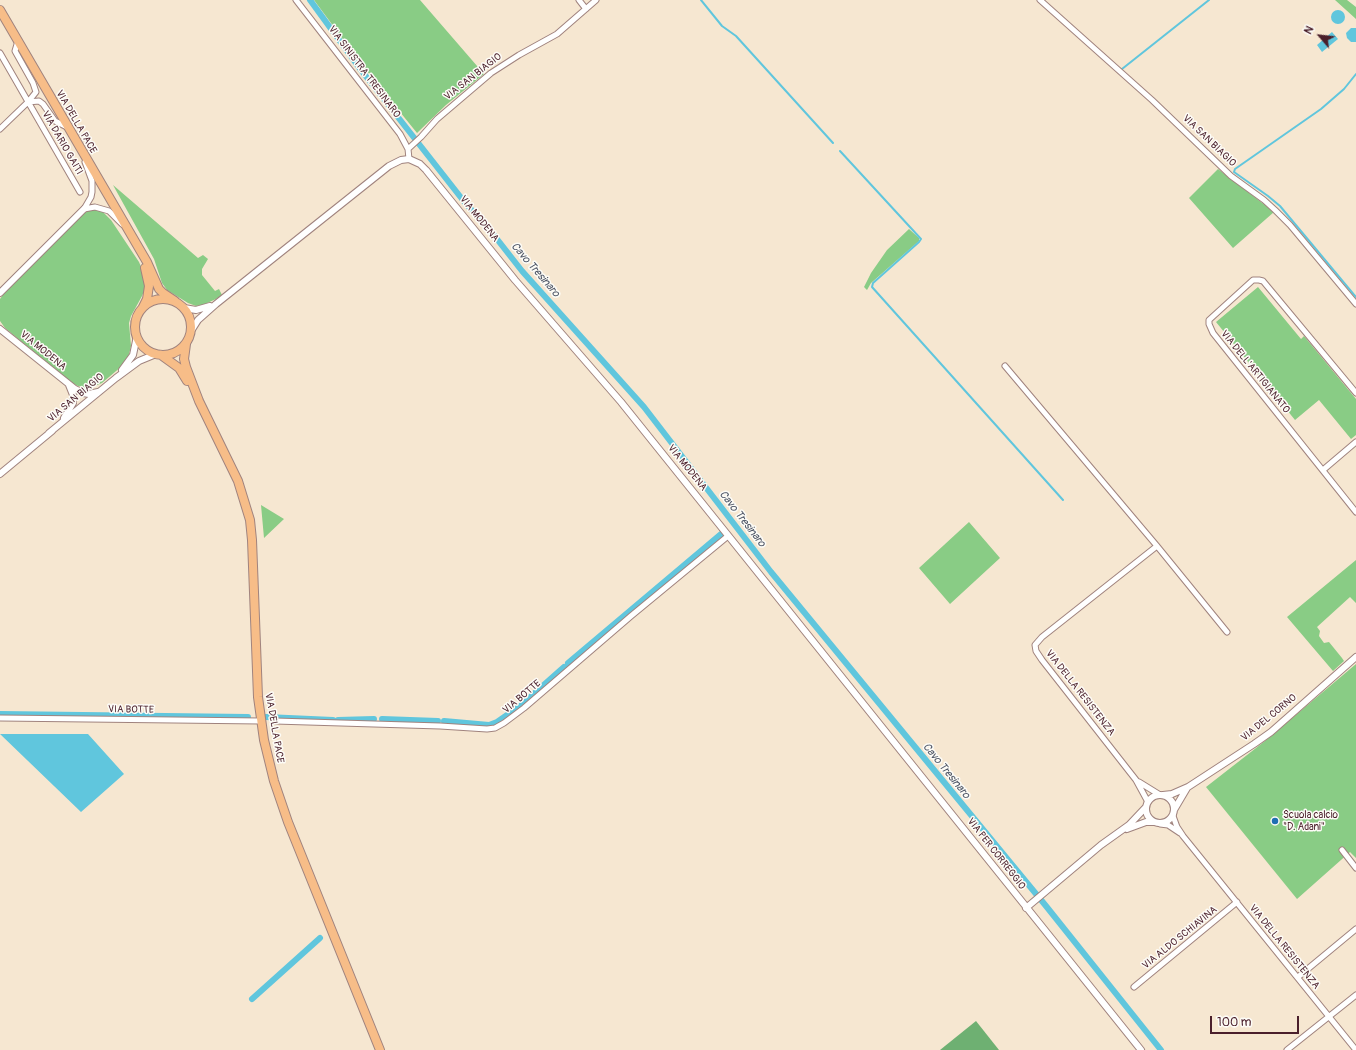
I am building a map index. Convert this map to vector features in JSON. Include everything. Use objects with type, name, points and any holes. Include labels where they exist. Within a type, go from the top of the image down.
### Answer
[{"type":"main road","name":"VIA DELLA PACE","points":[[0,10],[147,262],[159,289],[184,308]]},
{"type":"main road","name":"VIA DELLA PACE","points":[[136,243],[149,286],[147,299],[136,322],[137,336],[144,347],[179,368],[199,400]]},
{"type":"main road","points":[[142,309],[146,305],[157,300],[169,299],[175,301]]},
{"type":"main road","points":[[184,308],[189,316],[191,331]]},
{"type":"main road","name":"VIA DELLA PACE","points":[[191,331],[186,344],[184,359],[186,367],[199,400],[238,481],[250,520],[257,684],[261,722],[270,768],[283,808],[380,1050]]},
{"type":"main road","points":[[158,355],[167,355],[178,351],[186,344]]},
{"type":"street","name":"VIA SINISTRA TRESINARO","points":[[296,0],[410,147],[409,160]]},
{"type":"street","points":[[579,0],[586,9]]},
{"type":"street","name":"VIA SAN BIAGIO","points":[[410,147],[437,119],[491,73],[519,55],[557,34],[596,0]]},
{"type":"street","name":"VIA SAN BIAGIO","points":[[1040,0],[1157,105],[1228,172],[1275,210],[1290,225],[1356,304]]},
{"type":"street","points":[[0,129],[28,102],[36,92],[33,82],[15,51],[18,41]]},
{"type":"street","name":"VIA DARIO GAITI","points":[[0,54],[80,192]]},
{"type":"street","name":"VIA DARIO GAITI","points":[[28,102],[39,102],[43,104],[55,121],[69,128]]},
{"type":"street","points":[[0,293],[84,209],[91,197],[92,181],[81,150]]},
{"type":"street","points":[[191,331],[198,320],[216,304],[389,166],[401,160],[409,160]]},
{"type":"street","name":"VIA MODENA","points":[[409,160],[420,164],[426,170],[515,280],[621,402],[761,576]]},
{"type":"street","points":[[84,209],[95,207],[109,211],[129,231]]},
{"type":"street","name":"VIA DELL'ARTIGIANATO","points":[[1356,393],[1263,281],[1254,280],[1209,320],[1213,333],[1356,512]]},
{"type":"street","points":[[184,308],[200,309],[216,304]]},
{"type":"street","name":"VIA MODENA","points":[[0,325],[2,331],[69,385],[83,393],[89,394],[99,391]]},
{"type":"street","name":"VIA SAN BIAGIO","points":[[116,378],[128,364],[133,355],[137,336]]},
{"type":"street","name":"VIA SAN BIAGIO","points":[[49,433],[99,391],[139,361],[158,355]]},
{"type":"street","points":[[1005,366],[1157,546],[1227,632]]},
{"type":"street","name":"VIA MODENA","points":[[0,474],[49,433],[64,418],[73,403],[73,395],[69,385]]},
{"type":"street","points":[[1322,470],[1356,442]]},
{"type":"street","name":"VIA BOTTE","points":[[275,721],[440,726],[487,729],[495,728],[524,708],[631,616],[728,536]]},
{"type":"street","name":"VIA DELLA RESISTENZA","points":[[1147,805],[1136,780],[1042,660],[1036,651],[1035,645],[1042,636],[1157,546]]},
{"type":"street","name":"VIA PER CORREGGIO","points":[[761,576],[1141,1050]]},
{"type":"street","name":"VIA DEL CORNO","points":[[1026,908],[1101,845],[1129,825],[1155,796],[1172,794],[1188,787],[1271,732],[1356,658]]},
{"type":"street","name":"VIA BOTTE","points":[[0,718],[261,722]]},
{"type":"street","name":"VIA DELLA RESISTENZA","points":[[1136,780],[1161,795]]},
{"type":"street","name":"VIA DEL CORNO","points":[[1120,832],[1146,822],[1160,824],[1168,821],[1188,787]]},
{"type":"street","points":[[1161,795],[1169,798],[1173,804],[1174,813]]},
{"type":"street","points":[[1147,805],[1147,815],[1153,822]]},
{"type":"street","name":"VIA DELLA RESISTENZA","points":[[1174,813],[1177,827],[1183,836],[1356,1050]]},
{"type":"street","name":"VIA DELLA RESISTENZA","points":[[1160,824],[1168,825],[1183,836]]},
{"type":"street","points":[[1342,850],[1356,868]]},
{"type":"street","name":"VIA ALDO SCHIAVINA","points":[[1134,987],[1237,902]]},
{"type":"street","points":[[1298,977],[1356,929]]},
{"type":"street","points":[[1287,1050],[1356,995]]},
{"type":"green space","points":[[314,0],[420,0],[484,74],[446,105],[417,133],[362,65]]},
{"type":"green space","points":[[1335,0],[1347,0],[1356,7],[1356,19]]},
{"type":"green space","points":[[1218,169],[1274,212],[1233,248],[1189,198]]},
{"type":"green space","points":[[113,185],[198,258],[203,255],[208,259],[202,269],[202,275],[215,291],[219,289],[222,295],[203,305],[196,306],[188,303],[167,290],[162,283],[154,259]]},
{"type":"green space","points":[[91,209],[102,211],[111,220],[139,262],[142,269],[145,289],[129,323],[131,346],[128,358],[122,366],[102,383],[86,388],[70,382],[5,328],[0,321],[0,299],[5,292],[82,215]]},
{"type":"green space","points":[[909,229],[919,238],[919,241],[871,283],[867,290],[864,287],[871,273],[887,250]]},
{"type":"green space","points":[[1258,287],[1301,339],[1304,336],[1356,399],[1356,435],[1351,439],[1319,400],[1295,420],[1216,322]]},
{"type":"green space","points":[[261,505],[284,519],[264,538]]},
{"type":"green space","points":[[969,522],[1000,558],[950,604],[919,568]]},
{"type":"green space","points":[[1356,560],[1356,603],[1350,597],[1317,627],[1320,631],[1319,636],[1324,643],[1329,642],[1344,661],[1333,671],[1287,617]]},
{"type":"green space","points":[[1356,664],[1356,858],[1350,852],[1297,899],[1206,787],[1265,741]]},
{"type":"green space","points":[[976,1021],[999,1050],[940,1050]]},
{"type":"water","points":[[1335,10],[1341,10],[1345,14],[1345,20],[1341,24],[1335,24],[1331,20],[1331,14]]},
{"type":"water","points":[[1351,28],[1356,28],[1356,42],[1351,42],[1347,38],[1346,33]]},
{"type":"water","points":[[1332,32],[1338,39],[1322,52],[1317,45]]},
{"type":"water","points":[[0,734],[88,734],[124,774],[81,812]]},
{"type":"waterway","name":"Cavo Tresinaro","points":[[310,0],[361,70],[466,204],[486,225],[522,271],[644,407],[771,572],[1046,906],[1161,1050]]},
{"type":"waterway","points":[[701,0],[722,26],[736,36],[833,143]]},
{"type":"waterway","points":[[1122,69],[1209,0]]},
{"type":"waterway","points":[[1356,74],[1344,89],[1321,109],[1235,169],[1234,172],[1280,206],[1356,297]]},
{"type":"waterway","points":[[840,151],[921,239],[873,283],[872,287],[1063,500]]},
{"type":"waterway","points":[[568,663],[721,534]]},
{"type":"waterway","points":[[444,721],[489,725],[497,722],[520,706],[564,667]]},
{"type":"waterway","points":[[0,714],[248,717]]},
{"type":"waterway","points":[[266,717],[333,720]]},
{"type":"waterway","points":[[338,720],[374,719]]},
{"type":"waterway","points":[[382,719],[438,721]]},
{"type":"waterway","points":[[252,999],[320,938]]},
{"type":"place","name":"Scuola calcio \"D. Adani\"","points":[[1275,821]]}]
